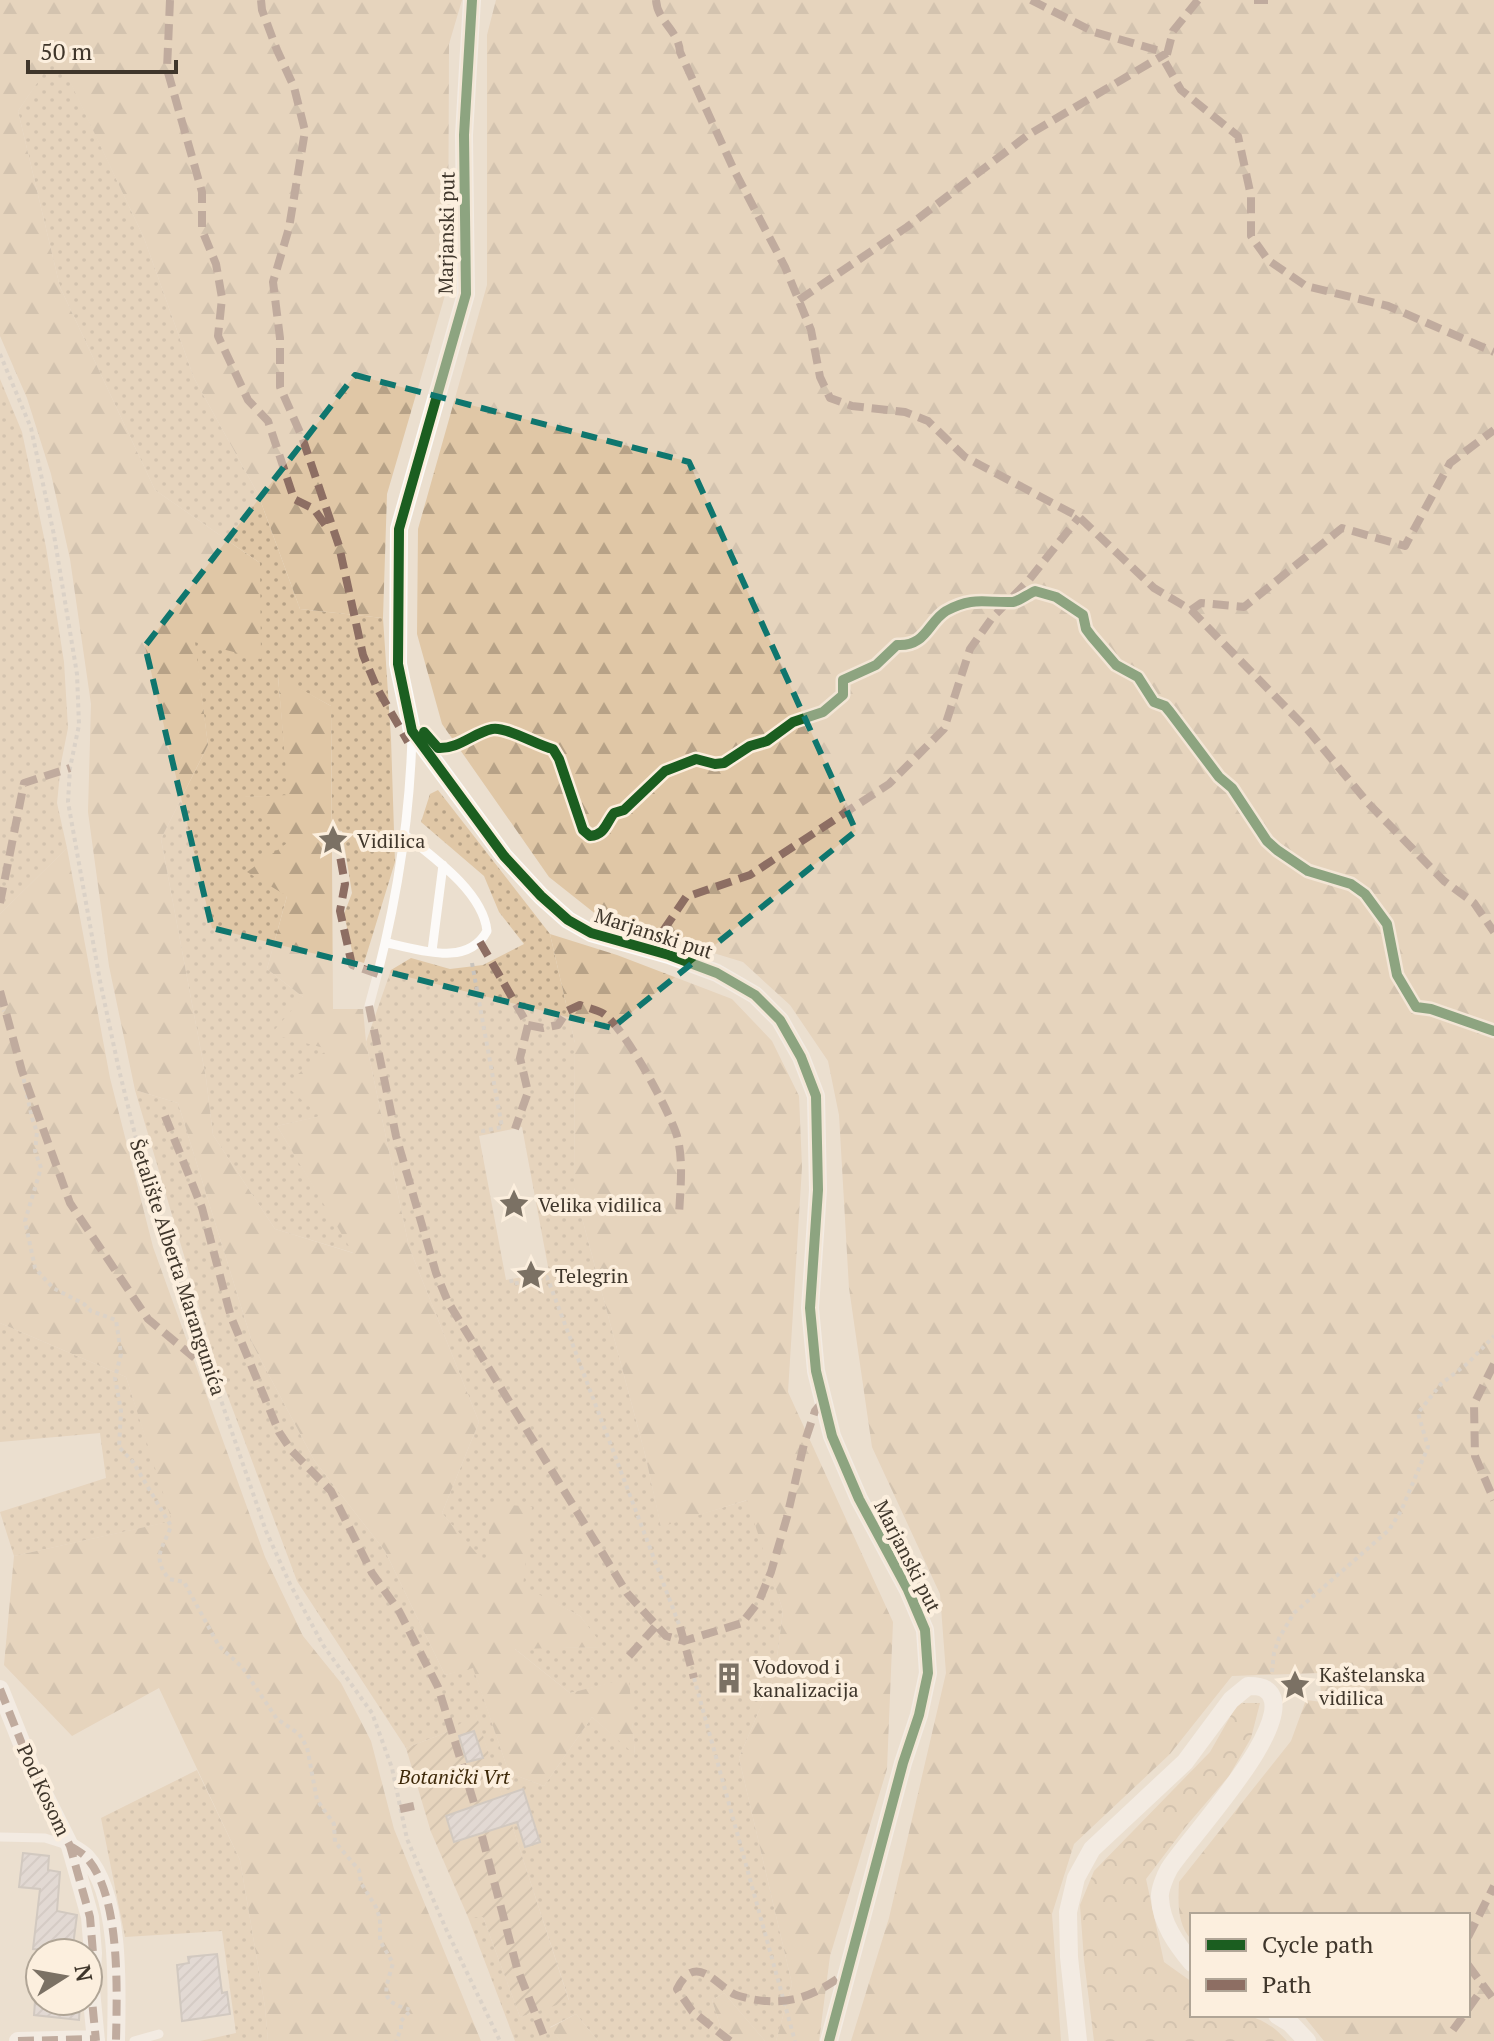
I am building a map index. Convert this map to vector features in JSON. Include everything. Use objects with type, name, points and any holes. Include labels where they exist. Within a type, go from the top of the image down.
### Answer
[{"type":"street","name":"Marjanski put","points":[[472,0],[464,135],[466,294],[399,529],[398,664],[412,731],[504,856],[541,896],[568,920],[591,933],[705,968],[755,995],[780,1020],[801,1057],[816,1096],[818,1190],[810,1308],[816,1371],[837,1449],[925,1630],[928,1673],[829,2041]]},
{"type":"street","points":[[1078,2041],[1069,1957],[1068,1912],[1076,1878],[1092,1849],[1185,1762],[1231,1700],[1248,1686],[1264,1687],[1272,1695],[1273,1707],[1250,1763],[1169,1868],[1159,1897],[1172,1938],[1190,1960]]},
{"type":"street","name":"Pod Kosom","points":[[0,1689],[34,1774],[70,1846],[90,1917],[93,1953],[91,1990],[96,2040],[18,2041]]},
{"type":"street","name":"Pod Kosom","points":[[70,1846],[87,1858],[102,1886],[113,1920],[116,2041]]},
{"type":"street","points":[[1280,2017],[1307,2041]]},
{"type":"lane","name":"Marjanski put","points":[[369,1006],[387,943],[400,873],[412,731]]},
{"type":"lane","points":[[387,943],[446,954],[470,949],[483,940],[487,931],[486,922],[471,896],[443,865],[404,834]]},
{"type":"lane","points":[[432,951],[443,865]]},
{"type":"lane","points":[[0,1837],[45,1838],[70,1846]]},
{"type":"lane","points":[[134,2041],[159,2034]]},
{"type":"path","points":[[470,949],[502,1127],[483,1131],[483,1135]]},
{"type":"path","points":[[0,1003],[4,1011]]},
{"type":"path","points":[[22,1071],[37,1132],[35,1151],[41,1168],[25,1221],[35,1268],[53,1288],[91,1311],[116,1320],[121,1354],[115,1378],[121,1411],[119,1447],[133,1462],[171,1526],[158,1553],[162,1571],[169,1579],[184,1582],[219,1646],[242,1667],[277,1719],[299,1734],[307,1747],[317,1800],[334,1824],[335,1842],[359,1870],[361,1883],[380,1919],[380,1941],[393,1963],[386,1998],[392,2005],[411,2010],[401,2021],[396,2041]]},
{"type":"path","points":[[511,1279],[512,1284],[547,1277],[680,1627]]},
{"type":"path","points":[[1264,1687],[1271,1682],[1274,1653],[1294,1613],[1389,1530],[1401,1511],[1428,1447],[1418,1413],[1441,1384],[1468,1363],[1494,1336]]},
{"type":"path","points":[[694,1678],[795,2041]]},
{"type":"highlighted area","points":[[355,375],[689,462],[856,831],[612,1028],[212,928],[145,646]]},
{"type":"green space","points":[[0,0],[462,0],[449,44],[448,285],[387,494],[383,618],[300,609],[258,494],[194,378],[144,238],[57,54],[18,111],[60,287],[155,490],[260,563],[261,659],[195,642],[208,745],[161,839],[206,1078],[213,1135],[275,1229],[353,1253],[277,1126],[320,1116],[285,1085],[328,1049],[271,1034],[303,997],[267,969],[287,896],[247,872],[290,841],[242,797],[288,795],[278,676],[331,706],[333,1009],[363,1009],[366,1042],[409,1247],[479,1422],[442,1513],[490,1569],[488,1503],[532,1507],[523,1586],[580,1616],[604,1647],[515,1649],[570,1693],[629,1678],[635,1755],[592,1717],[544,1786],[509,1773],[473,1668],[445,1675],[385,1551],[314,1460],[253,1345],[178,1103],[135,1090],[109,966],[88,812],[91,704],[70,559],[51,474],[27,398],[0,336]]},
{"type":"green space","points":[[496,0],[1494,0],[1494,2041],[1324,2041],[1305,2017],[1470,2017],[1470,1913],[1190,1913],[1190,1938],[1187,1934],[1181,1920],[1179,1882],[1291,1741],[1306,1700],[1322,1702],[1319,1673],[1232,1676],[1170,1754],[1074,1844],[1052,1914],[1061,2041],[851,2041],[889,1918],[946,1673],[940,1594],[872,1447],[849,1288],[839,1115],[828,1061],[790,1005],[743,962],[602,919],[549,877],[442,724],[417,634],[418,529],[487,285],[487,35]]},
{"type":"green space","points":[[57,53],[144,238],[194,378],[258,494],[300,609],[383,618],[395,862],[364,963],[354,960],[344,914],[352,893],[342,831],[332,829],[331,706],[278,677],[289,796],[243,797],[291,841],[287,896],[267,969],[303,997],[328,1049],[321,1116],[277,1126],[354,1253],[275,1229],[213,1135],[206,1078],[161,839],[208,745],[194,641],[260,563],[155,490],[60,287],[18,111]]},
{"type":"green space","points":[[0,379],[22,432],[46,547],[64,662],[68,728],[57,803],[67,848],[0,914]]},
{"type":"green space","points":[[438,790],[550,934],[575,1043],[574,1188],[645,1454],[661,1526],[748,1500],[783,1611],[775,1673],[739,1758],[792,1984],[776,2041],[765,2041],[724,1993],[712,2000],[725,2041],[598,2041],[576,2014],[550,2027],[560,2041],[515,2041],[468,1917],[483,1917],[520,2017],[569,2000],[476,1715],[445,1733],[406,1748],[297,1581],[218,1370],[135,1090],[178,1103],[253,1345],[314,1460],[385,1551],[445,1675],[473,1667],[509,1773],[544,1786],[592,1717],[635,1754],[628,1679],[570,1693],[514,1648],[603,1647],[580,1616],[490,1570],[442,1513],[479,1422],[409,1247],[366,1042],[391,970],[411,958],[450,969],[483,965],[524,944],[499,912],[484,876],[421,822],[430,794]],"holes":[[[522,1127],[549,1272],[506,1280],[479,1136]]]},
{"type":"green space","points":[[67,848],[110,1078],[153,1247],[265,1557],[303,1636],[341,1683],[371,1741],[394,1829],[481,2041],[268,2041],[240,1860],[159,1688],[72,1736],[4,1665],[14,1556],[172,1521],[126,1377],[0,1323],[0,914]]},
{"type":"green space","points":[[550,934],[617,955],[732,999],[772,1041],[799,1096],[802,1167],[788,1392],[893,1622],[887,1769],[830,1956],[819,2041],[776,2041],[792,1984],[739,1758],[775,1673],[783,1611],[747,1500],[661,1527],[645,1454],[574,1188],[575,1043]]},
{"type":"green space","points":[[0,1323],[126,1377],[173,1521],[14,1556],[0,1512],[106,1478],[100,1433],[0,1442]]},
{"type":"green space","points":[[1238,1703],[1260,1703],[1251,1738],[1229,1776],[1146,1879],[1164,1962],[1190,1981],[1190,2017],[1251,2017],[1276,2030],[1287,2041],[1094,2041],[1080,1905],[1094,1871],[1210,1752]]},
{"type":"green space","name":"Botanički Vrt","points":[[476,1714],[569,2001],[520,2017],[483,1917],[468,1917],[431,1832],[406,1748],[445,1733]]},
{"type":"green space","points":[[197,1770],[240,1860],[268,2041],[200,2041],[236,2033],[222,1931],[125,1937],[101,1818]]},
{"type":"green space","points":[[724,1993],[765,2041],[725,2041],[712,2000]]},
{"type":"green space","points":[[576,2014],[598,2041],[560,2041],[550,2028]]},
{"type":"building","points":[[474,1731],[483,1758],[467,1762],[459,1736]]},
{"type":"building","points":[[523,1789],[540,1842],[525,1847],[517,1822],[454,1842],[446,1816]]},
{"type":"building","points":[[23,1853],[49,1856],[48,1870],[60,1872],[57,1911],[77,1915],[74,1937],[34,1937],[40,1889],[19,1887]]},
{"type":"building","points":[[217,1954],[222,1993],[227,1992],[230,2014],[182,2021],[177,1965],[189,1963],[188,1957]]},
{"type":"building","points":[[52,2017],[79,2017],[79,2020]]},
{"type":"marked path","points":[[170,0],[167,69],[202,192],[202,230],[216,264],[222,298],[218,336],[248,400],[268,421],[294,499],[314,509],[326,526]]},
{"type":"marked path","points":[[261,0],[277,50],[294,87],[305,131],[289,228],[273,282],[280,338],[280,387],[302,437],[339,546],[363,655],[377,688],[408,742]]},
{"type":"marked path","points":[[656,0],[734,170],[785,267],[811,330],[820,377],[830,398],[852,406],[905,412],[928,421],[965,457],[1079,517],[1154,588],[1191,610],[1307,729],[1368,803],[1444,881],[1474,903],[1494,932]]},
{"type":"marked path","points":[[1031,0],[1094,32],[1167,53]]},
{"type":"marked path","points":[[1198,0],[1173,31],[1165,62],[1181,90],[1238,136],[1251,196],[1251,236],[1268,260],[1306,286],[1388,306],[1494,352]]},
{"type":"marked path","points":[[1254,0],[1268,0]]},
{"type":"marked path","points":[[799,300],[907,227],[1028,135],[1167,53]]},
{"type":"marked path","points":[[1191,610],[1201,603],[1244,607],[1342,528],[1405,546],[1450,463],[1494,430]]},
{"type":"marked path","points":[[650,950],[686,897],[750,875],[889,784],[944,729],[970,649],[992,618],[1029,580],[1079,517]]},
{"type":"marked path","points":[[0,903],[24,783],[70,768]]},
{"type":"marked path","points":[[333,840],[337,839],[345,884],[340,911],[352,965],[378,974]]},
{"type":"marked path","points":[[480,942],[528,1025],[520,1058],[528,1092],[515,1129]]},
{"type":"marked path","points":[[0,991],[22,1071],[70,1203],[148,1319],[209,1370]]},
{"type":"marked path","points":[[528,1025],[543,1028],[558,1025],[567,1011],[580,1005],[604,1014],[613,1022],[645,1071],[677,1136],[681,1166],[679,1216]]},
{"type":"marked path","points":[[369,1006],[396,1136],[436,1273],[448,1302],[627,1593],[666,1636],[684,1641],[742,1623],[759,1601],[787,1517],[804,1444],[815,1411],[824,1400]]},
{"type":"marked path","points":[[165,1116],[202,1208],[231,1317],[279,1432],[291,1450],[331,1491],[372,1573],[399,1611],[438,1687],[474,1803]]},
{"type":"marked path","points":[[1494,1364],[1474,1404],[1475,1456],[1494,1500]]},
{"type":"marked path","points":[[629,1656],[655,1627]]},
{"type":"marked path","points":[[680,1627],[694,1678]]},
{"type":"marked path","points":[[0,1689],[34,1774],[70,1846],[90,1917],[93,1953],[91,1990],[96,2041]]},
{"type":"marked path","points":[[400,1809],[414,1806]]},
{"type":"marked path","points":[[482,1836],[517,1968],[546,2041]]},
{"type":"marked path","points":[[70,1846],[86,1857],[106,1895],[114,1944],[116,2041]]},
{"type":"marked path","points":[[1470,1933],[1494,1886]]},
{"type":"marked path","points":[[1470,1968],[1494,2000]]},
{"type":"marked path","points":[[730,2041],[692,2011],[677,1989],[691,1972],[706,1974],[736,1995],[779,2001],[809,1994],[846,1973]]},
{"type":"marked path","points":[[1470,2006],[1485,1985]]},
{"type":"marked path","points":[[1453,2030],[1463,2017]]},
{"type":"marked path","points":[[18,2041],[96,2039]]},
{"type":"cycle path","points":[[472,0],[464,135],[466,294],[399,529],[398,664],[412,731],[504,856],[541,896],[568,920],[591,933],[669,955],[717,973],[755,995],[780,1020],[801,1057],[816,1096],[818,1190],[810,1308],[816,1371],[832,1436],[859,1499],[908,1590],[925,1630],[928,1673],[829,2041]]},
{"type":"cycle path","points":[[424,732],[438,748],[453,746],[485,731],[498,729],[553,749],[583,830],[590,836],[595,835],[602,831],[614,813],[624,810],[665,771],[696,759],[724,763],[750,746],[767,741],[793,722],[823,712],[843,695],[843,680],[876,665],[897,645],[907,645],[921,638],[940,616],[955,606],[979,601],[1013,602],[1035,591],[1056,597],[1083,615],[1086,629],[1092,637],[1116,665],[1138,677],[1154,702],[1165,706],[1219,777],[1232,788],[1267,841],[1308,871],[1351,884],[1365,894],[1387,924],[1397,975],[1416,1007],[1431,1009],[1494,1031]]},
{"type":"place","name":"Vidilica","points":[[333,840]]},
{"type":"place","name":"Velika vidilica","points":[[514,1204]]},
{"type":"place","name":"Telegrin","points":[[531,1275]]},
{"type":"place","name":"Vodovod i kanalizacija","points":[[729,1678]]},
{"type":"place","name":"Kaštelanska vidilica","points":[[1295,1685]]}]
